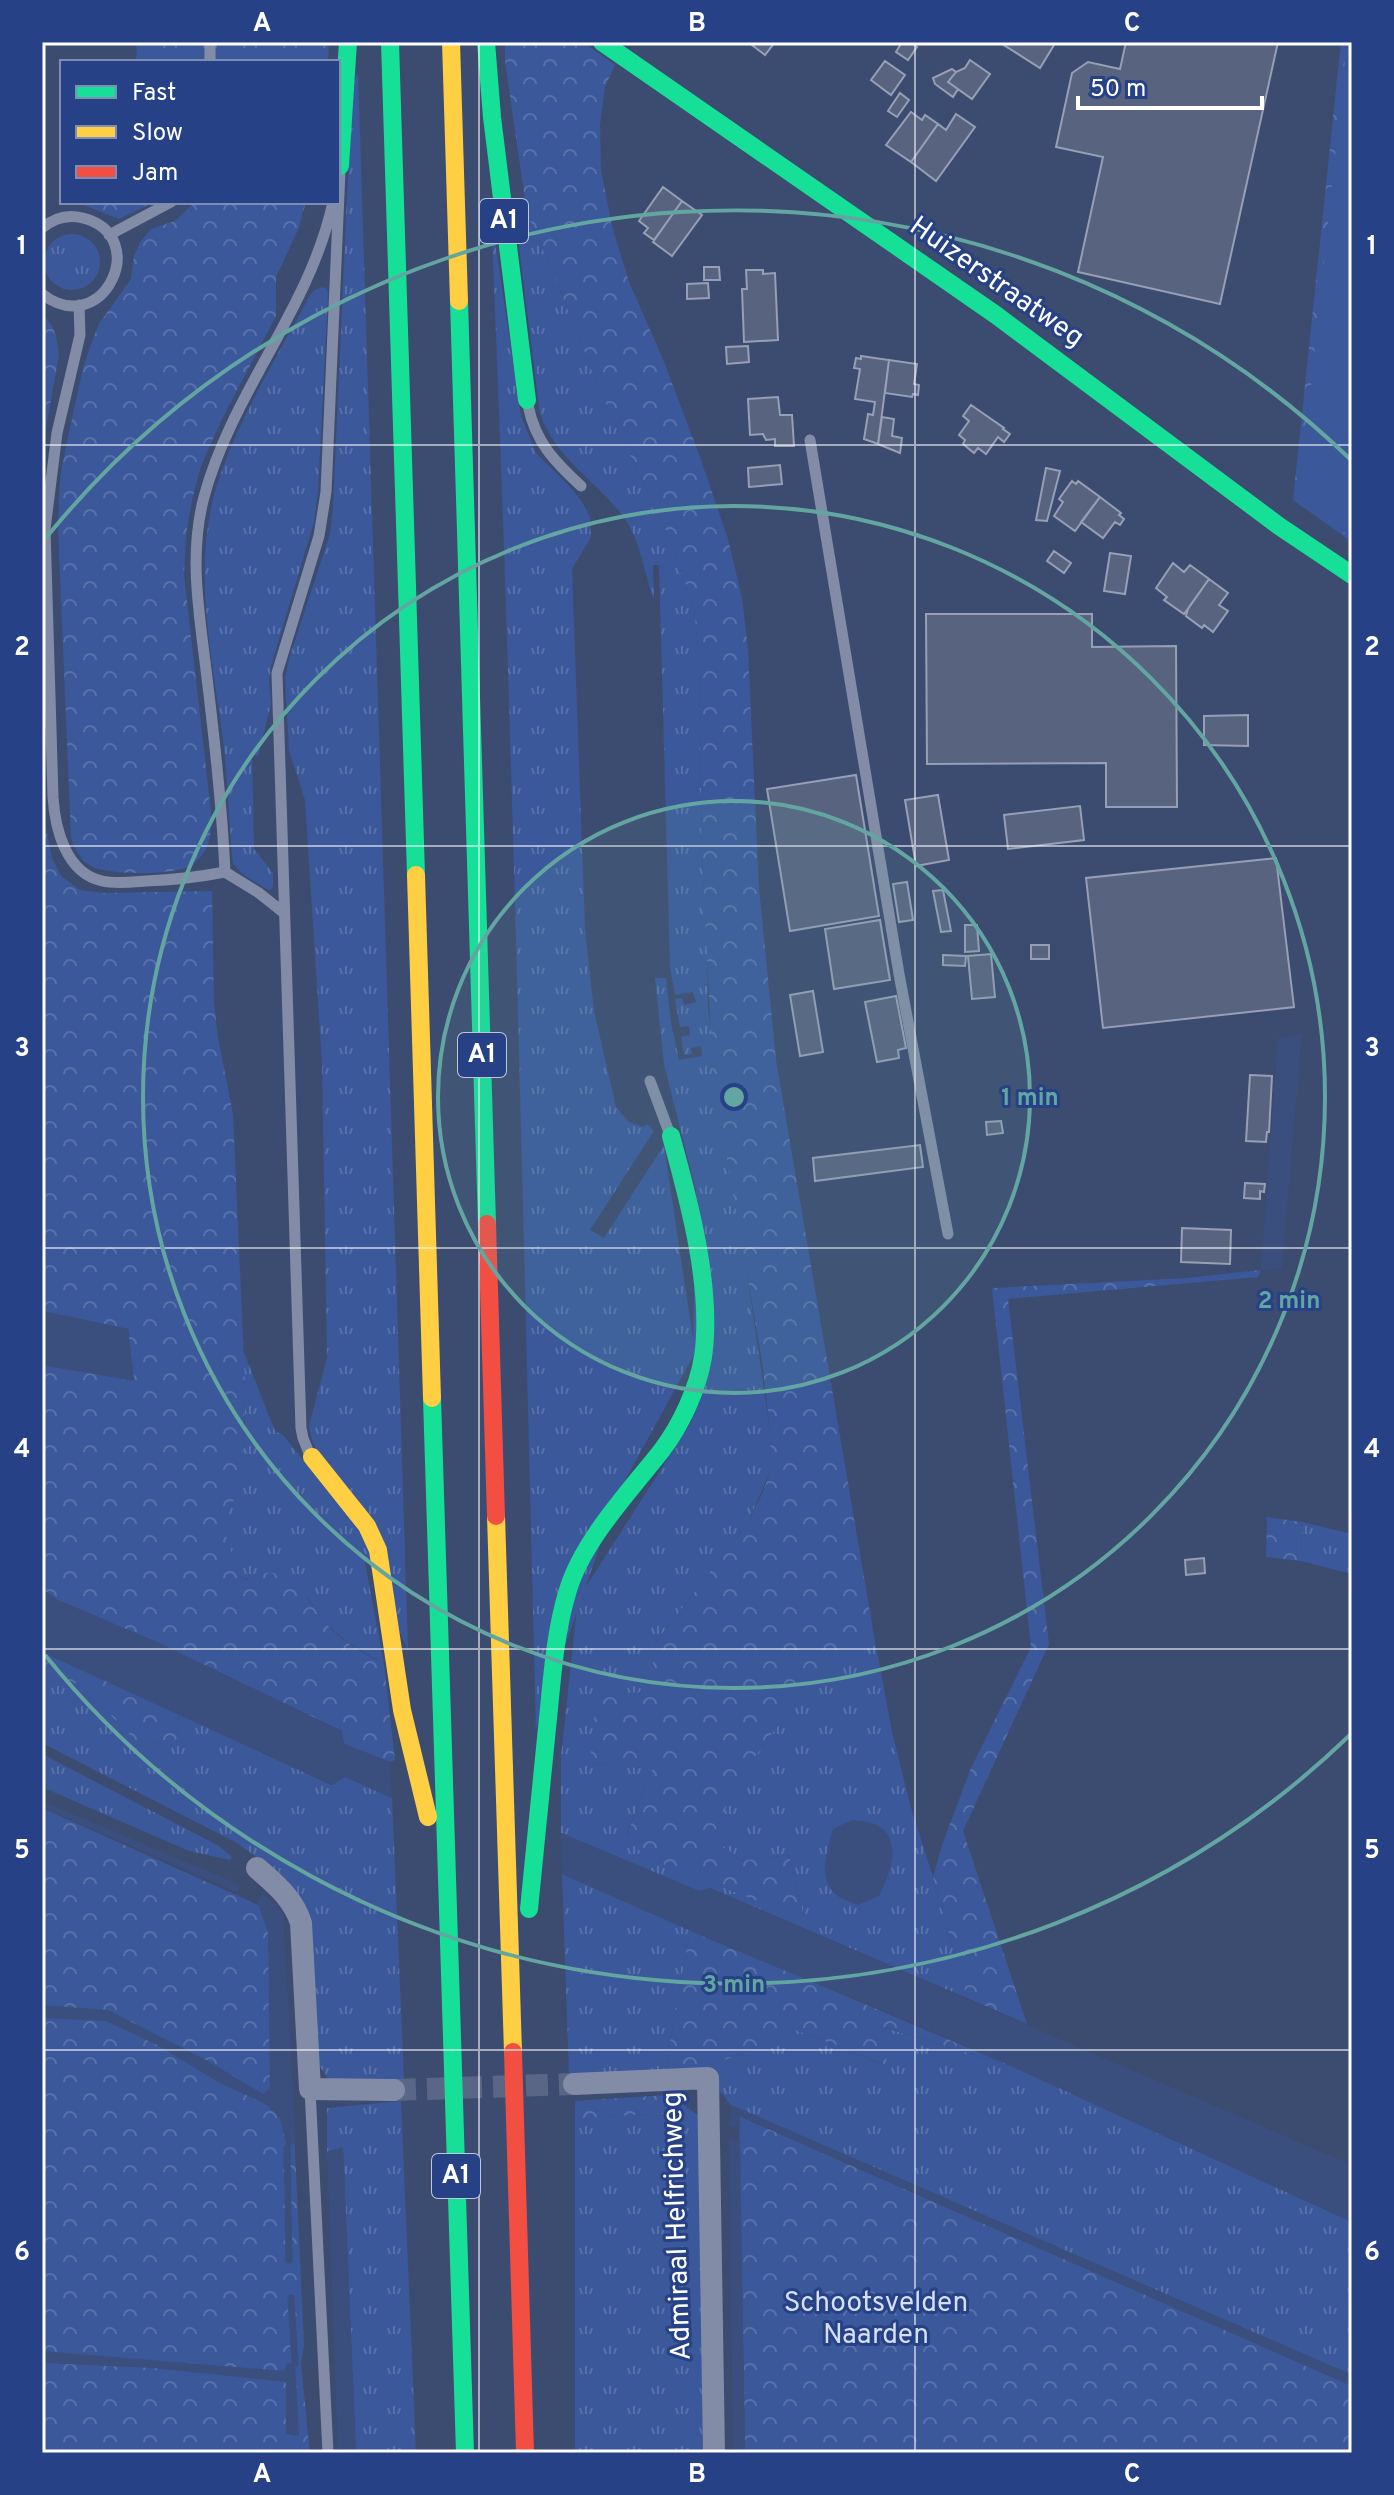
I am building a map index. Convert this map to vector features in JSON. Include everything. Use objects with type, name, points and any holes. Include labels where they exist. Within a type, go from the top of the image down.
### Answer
[{"type":"main road","name":"A1","points":[[340,158],[348,42]]},
{"type":"main road","name":"A1","points":[[390,42],[465,2453]]},
{"type":"main road","name":"A1","points":[[451,42],[525,2453]]},
{"type":"main road","name":"A1","points":[[486,42],[492,117],[527,400]]},
{"type":"main road","name":"Huizerstraatweg","points":[[602,42],[996,315],[1287,532],[1352,575]]},
{"type":"main road","name":"A1","points":[[513,2068],[551,1684],[568,1589],[593,1539],[675,1430],[693,1392],[703,1358],[705,1318],[699,1257],[671,1136]]},
{"type":"main road","name":"A1","points":[[312,1457],[367,1526],[378,1550],[402,1710],[447,1899]]},
{"type":"street","points":[[257,1868],[285,1892],[296,1908],[301,1923],[310,2089],[394,2090]]},
{"type":"street","name":"Admiraal Helfrichweg","points":[[574,2084],[708,2078],[714,2453]]},
{"type":"lane","points":[[109,235],[167,204]]},
{"type":"lane","points":[[225,872],[222,803],[195,580],[198,527],[210,475],[221,445],[300,297],[329,222],[333,204]]},
{"type":"lane","name":"A1","points":[[312,1457],[301,1428],[277,673],[323,519],[334,342],[338,204]]},
{"type":"lane","points":[[42,228],[50,221],[64,217],[78,216],[92,221],[109,235],[117,255],[111,285],[87,304],[57,304],[42,294]]},
{"type":"lane","points":[[79,305],[80,335],[57,433],[45,529],[56,824],[64,846],[84,874],[105,882],[190,879],[225,872],[284,913]]},
{"type":"lane","name":"A1","points":[[527,400],[534,428],[546,452],[581,486]]},
{"type":"lane","points":[[810,440],[899,974],[948,1234]]},
{"type":"lane","name":"A1","points":[[650,1081],[671,1136]]},
{"type":"lane","points":[[310,2089],[328,2453]]},
{"type":"green space","points":[[137,42],[329,42],[328,60],[136,60]]},
{"type":"green space","points":[[505,42],[583,42],[615,65],[605,87],[600,125],[601,170],[612,226],[629,282],[699,454],[728,539],[742,598],[748,649],[759,888],[776,1060],[873,1630],[825,1667],[776,1728],[740,1777],[713,1836],[740,1861],[789,1855],[804,1919],[647,1858],[626,1837],[652,1769],[590,1763],[596,1694],[648,1692],[656,1642],[747,1524],[762,1494],[771,1470],[770,1430],[762,1361],[713,1077],[702,855],[699,660],[694,608],[669,537],[602,396],[527,214],[505,61]]},
{"type":"green space","points":[[1341,42],[1352,42],[1352,542],[1293,500]]},
{"type":"green space","points":[[1347,42],[1352,42],[1352,538],[1299,500]]},
{"type":"green space","points":[[358,72],[408,1650],[312,1440],[309,1426],[327,1358],[322,1063],[305,800],[289,751],[285,678],[330,534],[352,87]]},
{"type":"green space","points":[[81,204],[150,204],[119,219]]},
{"type":"green space","points":[[193,204],[305,204],[298,230],[276,277],[276,316],[201,466],[186,535],[184,575],[211,812],[209,840],[196,862],[179,870],[113,872],[85,862],[71,838],[58,527],[60,478],[83,368],[99,324],[131,279],[134,256],[141,241],[151,229],[175,221]]},
{"type":"green space","points":[[491,214],[521,416],[536,453],[573,490],[590,517],[591,537],[572,569],[585,930],[594,1011],[616,1107],[629,1122],[643,1127],[647,1124],[654,1131],[590,1230],[604,1238],[664,1145],[695,1353],[619,1491],[536,1729],[511,782]]},
{"type":"green space","points":[[527,214],[602,396],[669,537],[694,608],[699,660],[708,1009],[770,1430],[771,1470],[747,1524],[656,1642],[648,1692],[590,1763],[652,1769],[626,1836],[804,1918],[789,1855],[740,1861],[713,1836],[740,1777],[776,1728],[825,1667],[873,1630],[892,1732],[911,1808],[967,1998],[710,1888],[699,1891],[561,1833],[561,1756],[578,1599],[692,1421],[696,1191],[664,1064],[655,978],[666,978],[679,1060],[702,1056],[701,1046],[691,1048],[692,1054],[684,1055],[681,1037],[690,1035],[689,1026],[680,1027],[675,999],[682,998],[684,1005],[696,1002],[693,992],[675,995],[670,967],[659,565],[653,565],[654,600],[630,527],[614,505],[567,458],[540,414],[515,215]]},
{"type":"green space","points":[[72,234],[92,242],[100,262],[92,282],[72,290],[52,282],[44,262],[52,242]]},
{"type":"green space","points":[[323,287],[328,294],[314,522],[271,666],[271,704],[258,756],[252,755],[254,849],[273,873],[270,891],[244,875],[233,864],[224,748],[207,624],[207,530],[221,473],[243,421],[310,295]]},
{"type":"green space","points":[[42,315],[53,327],[59,355],[42,450]]},
{"type":"green space","points":[[42,769],[45,824],[52,858],[61,876],[80,890],[103,893],[212,891],[214,1003],[233,1114],[245,1383],[243,1474],[240,1489],[225,1516],[225,1532],[238,1576],[247,1580],[264,1573],[285,1577],[300,1589],[337,1635],[384,1664],[395,1760],[390,1762],[344,1744],[342,1731],[161,1644],[58,1600],[42,1589],[42,1365],[134,1380],[128,1329],[42,1311]]},
{"type":"green space","points":[[1261,1270],[1258,1277],[1008,1299],[1049,1644],[963,1831],[1027,2024],[967,1998],[933,1877],[971,1768],[1031,1647],[992,1288],[1187,1278]]},
{"type":"green space","points":[[243,1350],[275,1431],[283,1435],[359,1531],[384,1664],[347,1642],[324,1622],[308,1598],[238,1576],[225,1532],[225,1516],[240,1489],[245,1426]]},
{"type":"green space","points":[[1267,1517],[1302,1522],[1301,1561],[1266,1557]]},
{"type":"green space","points":[[1302,1522],[1352,1534],[1352,1574],[1301,1561]]},
{"type":"green space","points":[[42,1652],[179,1714],[176,1746],[135,1740],[80,1684],[42,1679]]},
{"type":"green space","points":[[42,1679],[80,1684],[135,1740],[176,1746],[179,1714],[331,1785],[345,1777],[392,1798],[404,2079],[328,2079],[314,2057],[304,1911],[295,1889],[237,1843],[42,1743]]},
{"type":"green space","points":[[42,1754],[219,1846],[232,1857],[230,1860],[189,1851],[42,1787]]},
{"type":"green space","points":[[42,1808],[278,1914],[292,2085],[304,2346],[301,2364],[310,2453],[42,2453]]},
{"type":"green space","points":[[562,1874],[690,1930],[665,2071],[569,2075]]},
{"type":"green space","points":[[690,1930],[1011,2066],[883,2027],[888,2044],[886,2065],[791,2028],[745,2052],[702,2069],[665,2071]]},
{"type":"green space","points":[[882,2027],[1011,2066],[1352,2222],[1352,2375],[731,2105],[702,2069],[745,2052],[791,2028],[885,2065],[888,2044]]},
{"type":"green space","points":[[667,2095],[679,2101],[663,2113],[575,2119],[575,2101]]},
{"type":"green space","points":[[401,2101],[416,2453],[356,2453],[343,2147],[327,2152],[327,2108]]},
{"type":"green space","points":[[679,2101],[700,2117],[703,2453],[575,2453],[575,2119],[663,2113]]},
{"type":"green space","name":"Schootsvelden Naarden","points":[[739,2116],[1352,2386],[1352,2453],[745,2453]]},
{"type":"shaded area","points":[[1302,1033],[1282,1267],[1261,1270],[1278,1038]]},
{"type":"shaded area","points":[[42,1311],[128,1329],[134,1381],[42,1365]]},
{"type":"shaded area","points":[[42,1589],[58,1600],[161,1644],[342,1731],[344,1744],[390,1762],[392,1798],[345,1777],[332,1785],[42,1652]]},
{"type":"shaded area","points":[[42,1801],[241,1885],[238,1893],[42,1807]]},
{"type":"shaded area","points":[[852,1820],[880,1827],[892,1845],[892,1862],[879,1896],[858,1905],[832,1891],[825,1874],[833,1829]]},
{"type":"shaded area","points":[[561,1833],[699,1891],[709,1888],[1352,2165],[1352,2222],[1011,2066],[562,1874]]},
{"type":"shaded area","points":[[263,1894],[283,1912],[296,2141],[287,2148],[280,2118],[265,2104],[218,2082],[157,2045],[106,2021],[42,2018],[42,2005],[108,2010],[206,2060],[263,2094],[270,2087],[268,1933],[257,1901]]},
{"type":"shaded area","points":[[731,2105],[1352,2375],[1352,2386],[740,2116],[740,2128],[729,2126]]},
{"type":"shaded area","points":[[729,2139],[740,2140],[745,2453],[733,2453]]},
{"type":"shaded area","points":[[343,2147],[356,2453],[338,2453],[327,2152]]},
{"type":"shaded area","points":[[42,2351],[284,2371],[287,2363],[295,2364],[299,2436],[286,2434],[286,2382],[153,2368],[42,2363]]},
{"type":"building","points":[[748,42],[775,42],[765,55]]},
{"type":"building","points":[[902,42],[910,42],[917,47],[908,60],[896,52]]},
{"type":"building","points":[[999,42],[1049,42],[1054,45],[1040,68]]},
{"type":"building","points":[[1126,42],[1278,42],[1220,304],[1078,272],[1103,157],[1056,147],[1072,73],[1088,62],[1120,69]]},
{"type":"building","points":[[970,60],[990,74],[972,99],[948,82]]},
{"type":"building","points":[[885,61],[905,75],[891,95],[871,80]]},
{"type":"building","points":[[952,69],[956,72],[948,82],[958,89],[953,97],[935,84],[933,78]]},
{"type":"building","points":[[900,93],[909,100],[897,117],[888,111]]},
{"type":"building","points":[[911,112],[922,120],[925,115],[938,124],[911,162],[886,145]]},
{"type":"building","points":[[956,114],[975,127],[936,181],[911,162],[938,124],[946,130]]},
{"type":"building","points":[[663,187],[682,201],[654,240],[644,233],[648,228],[639,221]]},
{"type":"building","points":[[682,201],[702,215],[672,256],[653,242]]},
{"type":"building","points":[[704,267],[719,267],[720,280],[704,280]]},
{"type":"building","points":[[746,270],[775,273],[778,340],[744,342],[742,289],[747,289]]},
{"type":"building","points":[[708,283],[709,298],[687,299],[687,284]]},
{"type":"building","points":[[748,346],[749,362],[727,364],[726,347]]},
{"type":"building","points":[[861,356],[889,360],[878,444],[864,439],[868,414],[873,415],[875,402],[855,399],[860,369],[854,368],[856,358],[861,359]]},
{"type":"building","points":[[889,360],[917,364],[914,384],[919,385],[918,395],[885,393]]},
{"type":"building","points":[[778,397],[780,415],[792,415],[794,446],[775,446],[775,439],[766,440],[763,434],[750,435],[748,399]]},
{"type":"building","points":[[971,405],[1010,434],[1004,442],[998,437],[986,454],[978,448],[974,453],[963,444],[965,440],[959,435],[969,421],[963,416]]},
{"type":"building","points":[[882,417],[894,419],[892,436],[902,438],[900,453],[878,444]]},
{"type":"building","points":[[780,465],[782,484],[749,487],[748,468]]},
{"type":"building","points":[[1046,468],[1060,471],[1047,521],[1036,520]]},
{"type":"building","points":[[1072,481],[1076,484],[1078,481],[1100,497],[1075,531],[1054,516],[1063,502],[1059,499]]},
{"type":"building","points":[[1100,497],[1124,519],[1120,525],[1115,522],[1103,538],[1081,522]]},
{"type":"building","points":[[1054,551],[1071,563],[1064,573],[1047,561]]},
{"type":"building","points":[[1110,553],[1131,556],[1125,594],[1104,591]]},
{"type":"building","points":[[1173,563],[1184,572],[1190,565],[1209,579],[1184,614],[1164,600],[1167,597],[1156,588]]},
{"type":"building","points":[[1209,579],[1228,593],[1219,605],[1228,611],[1213,632],[1186,616]]},
{"type":"building","points":[[926,614],[1092,614],[1092,647],[1176,646],[1177,807],[1106,807],[1106,763],[927,764]]},
{"type":"building","points":[[1248,715],[1248,746],[1204,745],[1204,716]]},
{"type":"building","points":[[856,775],[879,916],[790,931],[767,789]]},
{"type":"building","points":[[938,795],[949,860],[916,866],[905,800]]},
{"type":"building","points":[[1080,806],[1084,840],[1008,849],[1004,815]]},
{"type":"building","points":[[1276,858],[1294,1007],[1103,1028],[1086,878]]},
{"type":"building","points":[[907,882],[913,920],[899,922],[893,884]]},
{"type":"building","points":[[943,890],[951,931],[941,932],[933,891]]},
{"type":"building","points":[[880,920],[890,980],[834,989],[825,929]]},
{"type":"building","points":[[965,925],[977,925],[979,951],[965,952]]},
{"type":"building","points":[[1031,945],[1049,945],[1049,959],[1031,959]]},
{"type":"building","points":[[991,954],[995,997],[972,999],[968,956]]},
{"type":"building","points":[[943,955],[966,956],[965,966],[943,965]]},
{"type":"building","points":[[813,991],[823,1052],[800,1056],[790,995]]},
{"type":"building","points":[[896,996],[906,1048],[898,1050],[899,1058],[877,1062],[865,1002]]},
{"type":"building","points":[[1250,1075],[1272,1076],[1266,1142],[1246,1141]]},
{"type":"building","points":[[1001,1121],[1003,1133],[987,1135],[986,1122]]},
{"type":"building","points":[[920,1145],[923,1167],[815,1181],[813,1158]]},
{"type":"building","points":[[1245,1183],[1265,1184],[1264,1192],[1260,1191],[1260,1199],[1244,1198]]},
{"type":"building","points":[[1182,1228],[1231,1230],[1230,1264],[1181,1262]]},
{"type":"building","points":[[1204,1558],[1205,1573],[1186,1575],[1185,1560]]},
{"type":"waterway","points":[[287,2148],[289,2260]]},
{"type":"waterway","points":[[291,2298],[295,2364]]},
{"type":"tunnel","points":[[394,2090],[574,2084]]},
{"type":"traffic: fast","points":[[340,166],[348,42]]},
{"type":"traffic: fast","points":[[390,42],[416,875]]},
{"type":"traffic: fast","points":[[486,42],[492,117],[527,400]]},
{"type":"traffic: fast","points":[[602,42],[996,315],[1279,526],[1352,575]]},
{"type":"traffic: fast","points":[[459,301],[487,1224]]},
{"type":"traffic: fast","points":[[529,1909],[554,1659],[568,1590],[596,1535],[676,1429],[701,1369],[705,1331],[702,1274],[692,1217],[671,1136]]},
{"type":"traffic: fast","points":[[432,1398],[465,2453]]},
{"type":"traffic: slow","points":[[451,42],[459,301]]},
{"type":"traffic: slow","points":[[416,875],[432,1398]]},
{"type":"traffic: slow","points":[[312,1457],[367,1526],[378,1550],[402,1710],[428,1817]]},
{"type":"traffic: slow","points":[[496,1516],[513,2052]]},
{"type":"traffic: jam","points":[[487,1224],[496,1516]]},
{"type":"traffic: jam","points":[[513,2052],[525,2453]]}]
